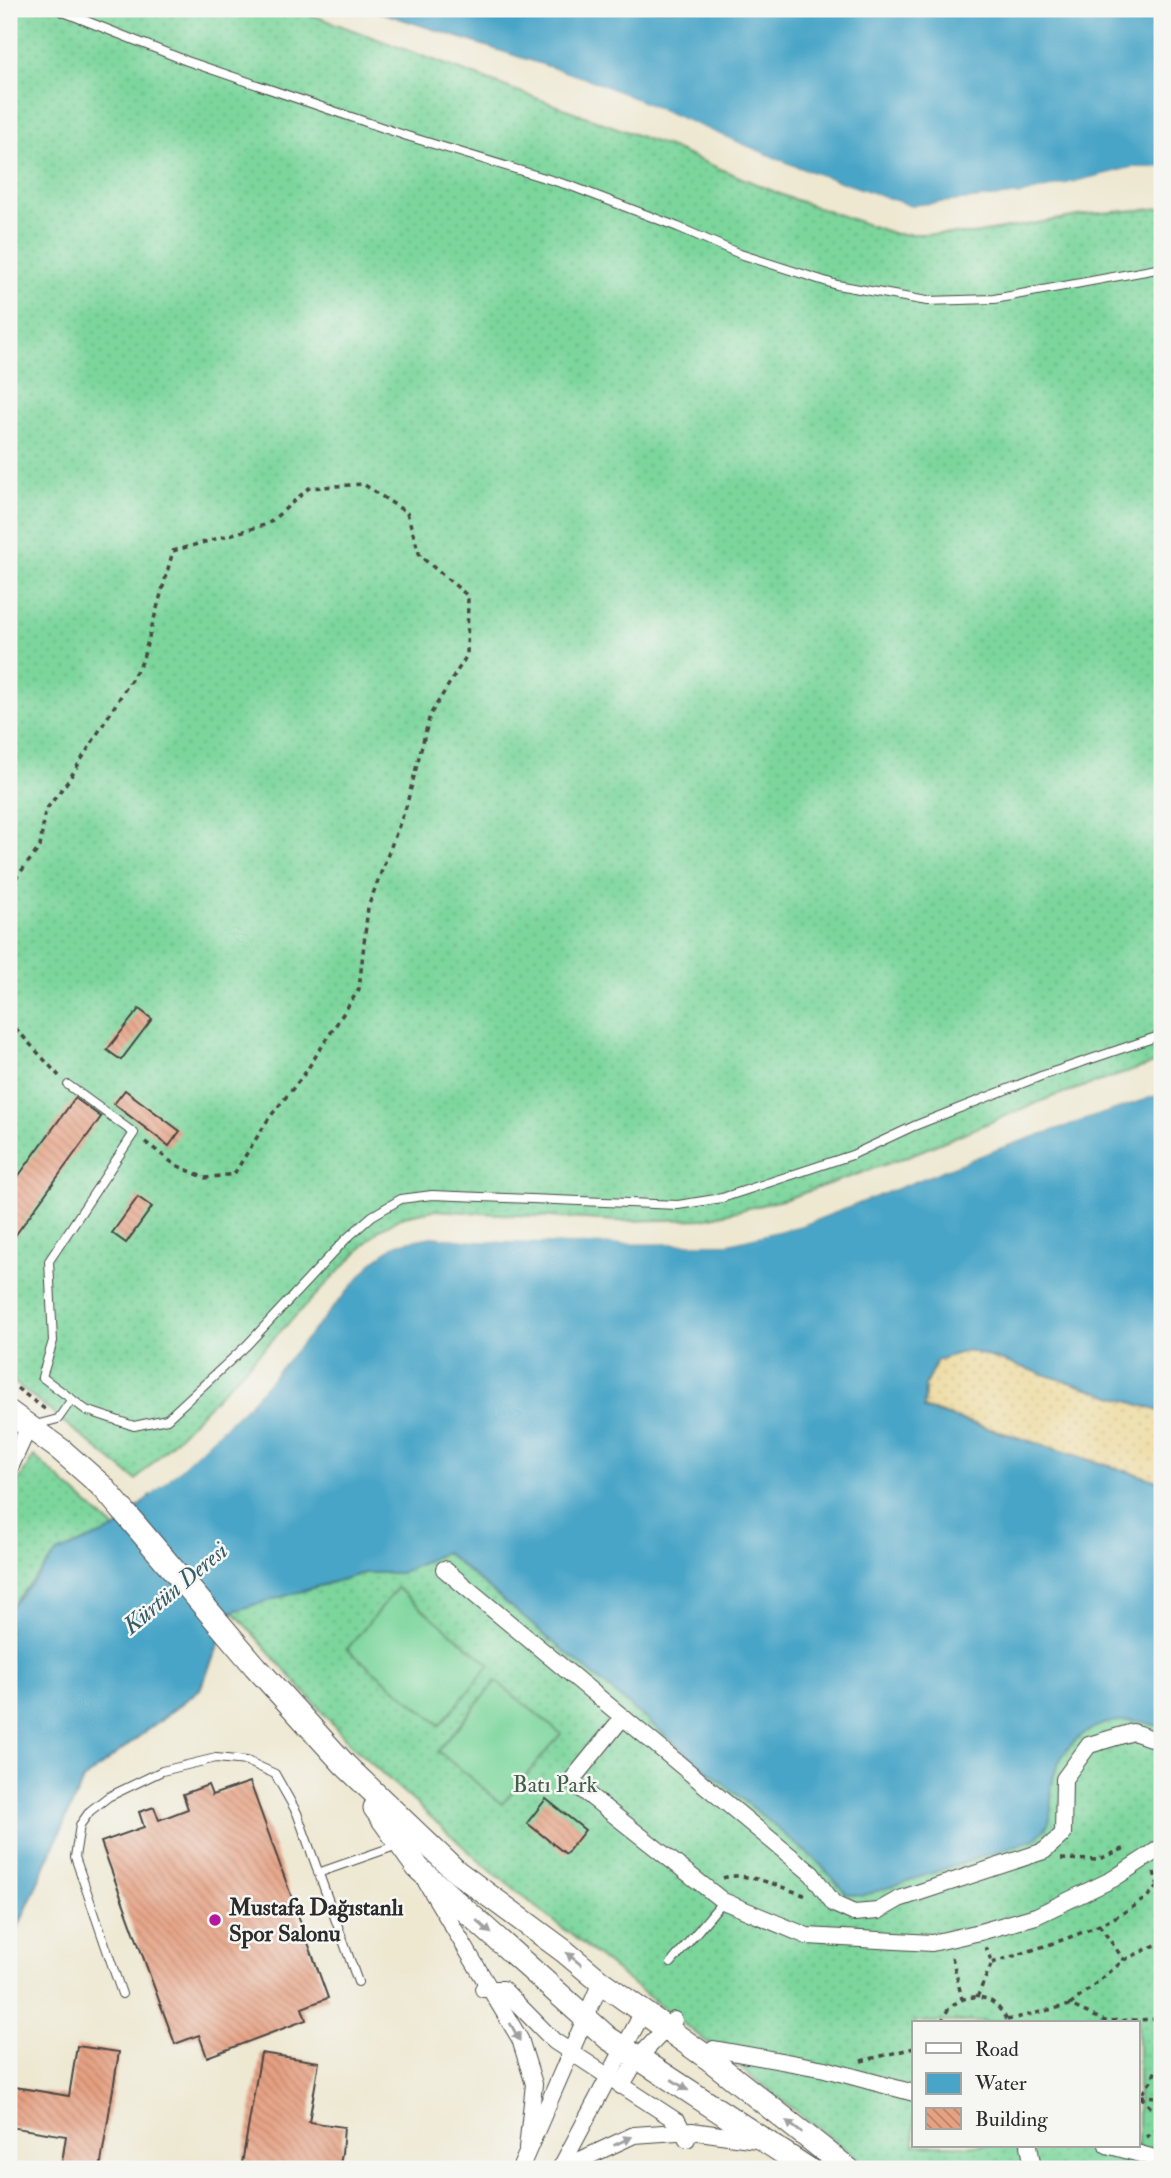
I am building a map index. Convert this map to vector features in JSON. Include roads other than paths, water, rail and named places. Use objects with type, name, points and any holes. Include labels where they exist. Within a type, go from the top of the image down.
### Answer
[{"type":"main road","points":[[9,1412],[61,1450],[103,1487],[255,1666],[345,1765],[457,1872],[643,2012],[670,2024],[708,2059],[848,2169]]},
{"type":"main road","points":[[345,1765],[418,1868],[608,2038],[808,2169]]},
{"type":"street","points":[[9,1471],[29,1426]]},
{"type":"street","points":[[444,1569],[812,1874],[834,1904],[854,1913],[878,1911],[899,1899],[1044,1851],[1063,1834],[1064,1779],[1089,1745],[1133,1732],[1162,1742]]},
{"type":"street","points":[[623,1717],[570,1781],[723,1901],[807,1936],[932,1943],[980,1931],[1047,1910],[1113,1879],[1162,1847]]},
{"type":"street","points":[[418,1868],[484,1989],[520,2039],[534,2084],[527,2148]]},
{"type":"street","points":[[520,2169],[601,1982]]},
{"type":"street","points":[[484,1989],[503,1989],[554,2041],[678,2122],[685,2135]]},
{"type":"street","points":[[560,2169],[631,2053],[643,2012]]},
{"type":"street","points":[[631,2053],[670,2024]]},
{"type":"street","points":[[708,2059],[714,2049],[825,2069],[912,2092]]},
{"type":"street","points":[[560,2169],[634,2135],[716,2133],[766,2141]]},
{"type":"street","points":[[1029,2146],[1032,2169]]},
{"type":"street","points":[[1111,2146],[1162,2160]]},
{"type":"lane","points":[[56,9],[187,61],[407,136],[571,186],[740,254],[837,285],[927,301],[994,299],[1162,268]]},
{"type":"lane","points":[[68,1085],[134,1133],[49,1261],[53,1341],[42,1377],[86,1410],[134,1426],[167,1419],[247,1345],[346,1239],[372,1216],[401,1199],[432,1195],[678,1205],[722,1198],[852,1155],[914,1126],[1041,1076],[1162,1035]]},
{"type":"lane","points":[[29,1426],[58,1419],[72,1399]]},
{"type":"lane","points":[[122,1994],[75,1857],[80,1825],[90,1811],[108,1797],[162,1772],[216,1758],[247,1761],[275,1774],[297,1813],[358,1982]]},
{"type":"lane","points":[[318,1873],[401,1844]]},
{"type":"lane","points":[[671,1963],[723,1901]]},
{"type":"water","points":[[370,9],[1162,9],[1162,168],[1131,168],[1022,195],[910,206],[796,167],[592,81]]},
{"type":"water","name":"Kürtün Deresi","points":[[1162,1093],[1162,1412],[968,1350],[937,1360],[925,1385],[924,1409],[1162,1482],[1162,1728],[1128,1720],[1111,1722],[1081,1735],[1060,1761],[1052,1783],[1049,1822],[1035,1839],[862,1896],[847,1894],[819,1863],[445,1552],[401,1573],[364,1573],[233,1611],[200,1689],[83,1780],[9,1948],[9,1609],[57,1553],[115,1529],[251,1401],[372,1262],[397,1243],[432,1236],[475,1241],[571,1244],[729,1243],[802,1225],[999,1148]]},
{"type":"place","name":"Mustafa Dağıstanlı Spor Salonu","points":[[215,1920]]},
{"type":"park label","name":"Batı Park","points":[[555,1784]]}]
